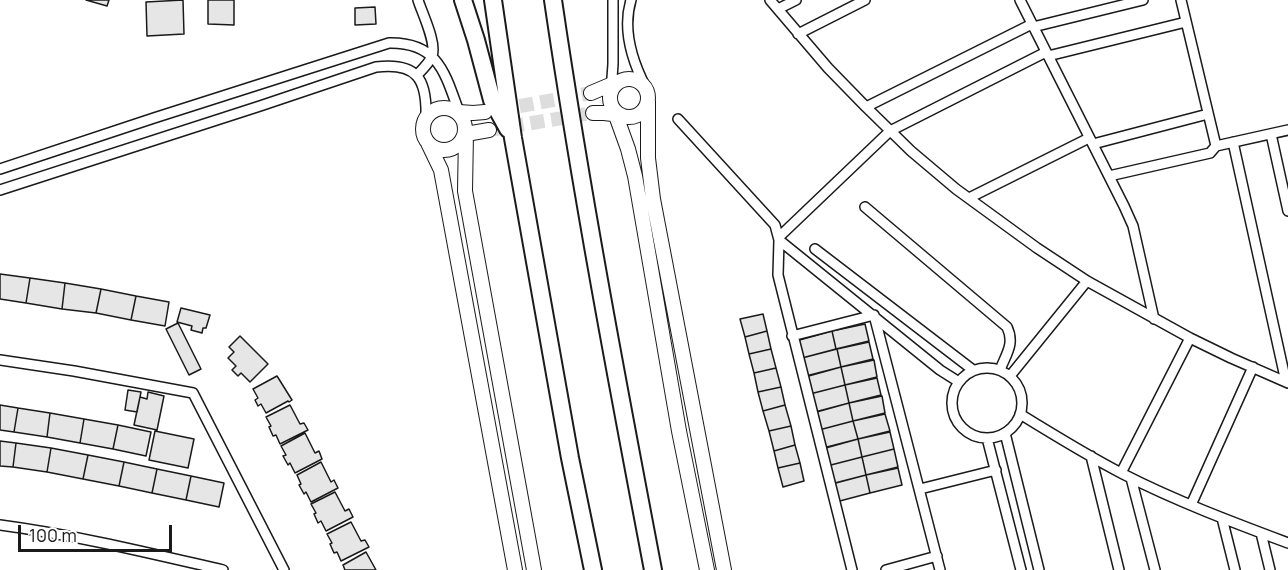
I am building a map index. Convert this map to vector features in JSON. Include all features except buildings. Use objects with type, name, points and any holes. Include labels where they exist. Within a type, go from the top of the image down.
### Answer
[{"type":"highway","points":[[463,0],[492,100],[513,138]]},
{"type":"highway","points":[[493,0],[513,138],[570,458],[593,570]]},
{"type":"highway","points":[[553,0],[606,322],[653,570]]},
{"type":"street","points":[[417,75],[432,56],[431,39],[418,0]]},
{"type":"street","points":[[613,0],[613,87],[610,98],[617,113],[635,176],[679,431],[707,570]]},
{"type":"street","points":[[593,113],[617,113],[633,117],[646,107],[647,95],[637,72],[628,36],[628,10],[631,0]]},
{"type":"street","points":[[770,0],[828,68],[890,131],[969,198],[1087,281],[1190,338],[1287,382]]},
{"type":"street","points":[[778,9],[796,0]]},
{"type":"street","points":[[798,34],[866,0]]},
{"type":"street","points":[[1020,0],[1133,226],[1154,319]]},
{"type":"street","points":[[866,107],[1033,25],[1143,0]]},
{"type":"street","points":[[1181,0],[1216,146]]},
{"type":"street","points":[[779,238],[890,131],[1047,54],[1186,22]]},
{"type":"street","points":[[0,169],[389,43],[411,45],[432,56],[448,80],[459,112],[465,122],[465,191],[468,217],[534,570]]},
{"type":"street","points":[[0,190],[376,67],[396,66],[417,75],[425,94],[426,117],[423,133],[441,170],[515,570]]},
{"type":"street","points":[[591,93],[613,87],[623,79],[630,78],[642,83],[647,95],[648,158],[655,209],[724,570]]},
{"type":"street","points":[[426,117],[442,107],[459,112],[485,112]]},
{"type":"street","points":[[969,198],[1091,141],[1208,114]]},
{"type":"street","points":[[678,119],[775,225],[779,238],[778,275],[852,570]]},
{"type":"street","points":[[428,143],[434,148],[448,150],[455,148],[466,134],[489,130]]},
{"type":"street","points":[[1109,176],[1210,153],[1216,146],[1288,130]]},
{"type":"street","points":[[1271,134],[1288,211]]},
{"type":"street","points":[[1233,142],[1287,382]]},
{"type":"street","points":[[865,207],[1007,327],[1011,341],[1000,370]]},
{"type":"street","points":[[779,238],[940,370],[958,382]]},
{"type":"street","points":[[814,249],[973,370]]},
{"type":"street","points":[[1010,376],[1087,281]]},
{"type":"street","points":[[792,336],[874,315]]},
{"type":"street","points":[[874,315],[940,570]]},
{"type":"street","points":[[1155,570],[1126,475],[1190,338]]},
{"type":"street","points":[[0,360],[74,370],[193,393],[284,570]]},
{"type":"street","points":[[1191,505],[1252,367]]},
{"type":"street","points":[[984,368],[1000,370],[1017,384],[1021,394],[1020,414],[1014,425],[996,437],[980,437],[969,433],[957,421],[953,411],[954,389],[964,376],[973,370],[984,368]]},
{"type":"street","points":[[1020,414],[1126,475],[1191,505],[1288,543]]},
{"type":"street","points":[[1005,433],[1039,570]]},
{"type":"street","points":[[987,438],[1021,570]]},
{"type":"street","points":[[1091,456],[1119,570]]},
{"type":"street","points":[[920,489],[996,470]]},
{"type":"street","points":[[1222,518],[1235,570]]},
{"type":"street","points":[[0,525],[54,533],[223,570]]},
{"type":"street","points":[[1261,533],[1270,570]]},
{"type":"street","points":[[886,570],[937,556]]},
{"type":"tunnel","points":[[499,110],[591,93]]},
{"type":"tunnel","points":[[489,130],[593,113]]}]
